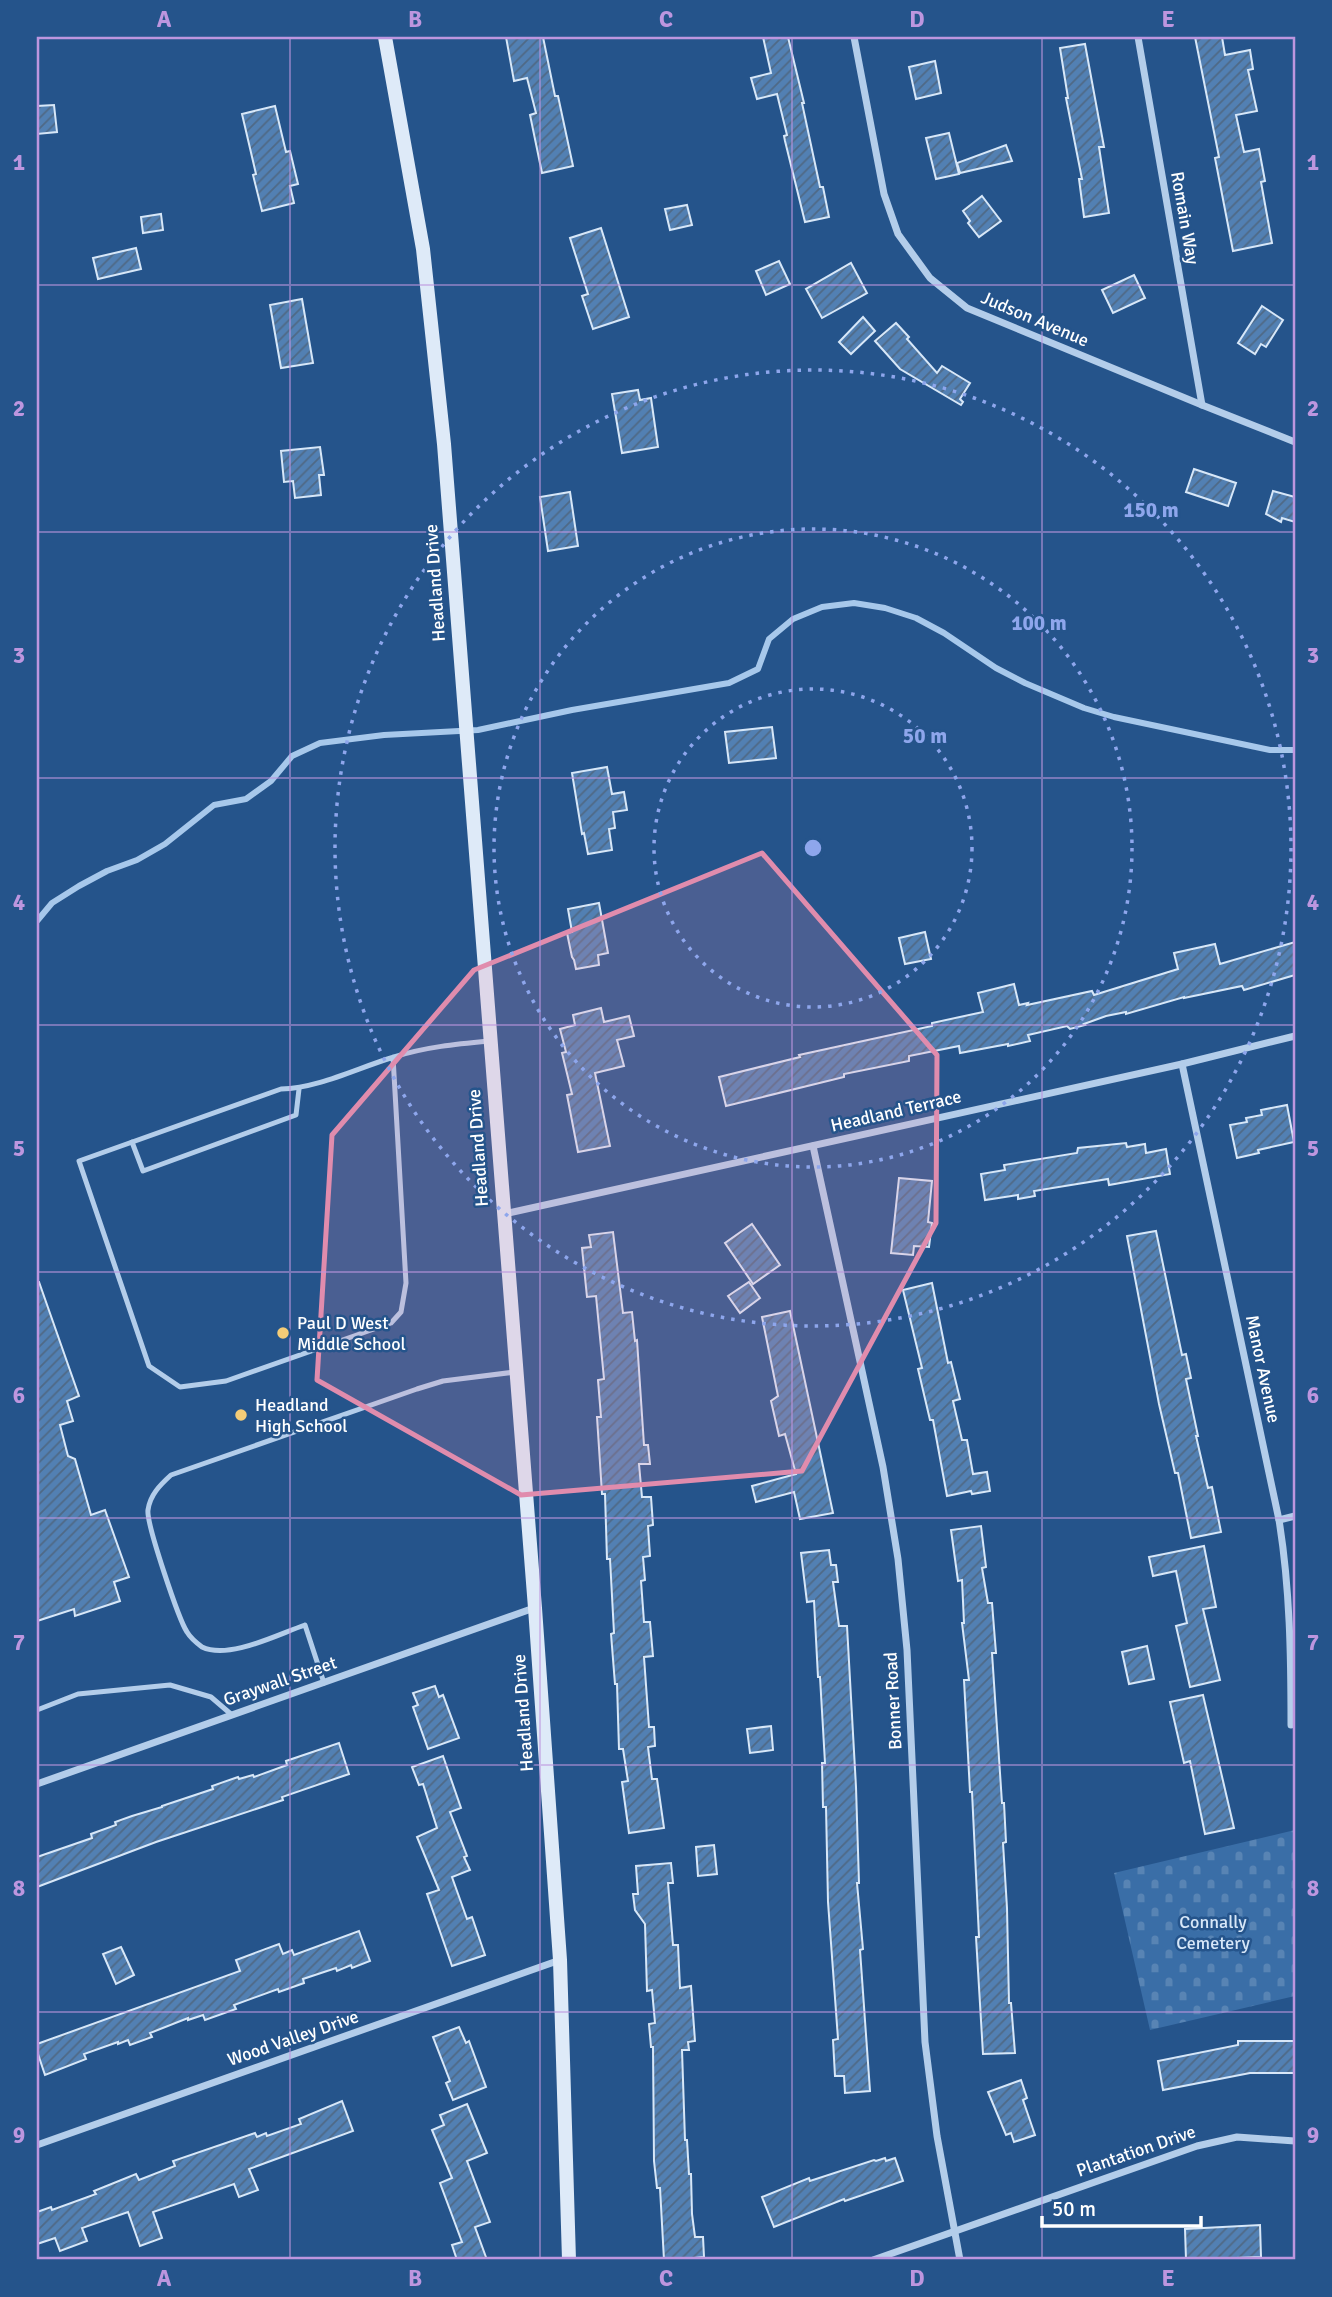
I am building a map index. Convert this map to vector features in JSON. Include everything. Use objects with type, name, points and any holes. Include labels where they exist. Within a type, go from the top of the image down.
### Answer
[{"type":"main road","name":"Headland Drive","points":[[385,37],[423,249],[444,444],[560,1960],[569,2260]]},
{"type":"street","name":"Judson Avenue","points":[[854,37],[884,194],[898,234],[930,278],[967,307],[1295,442]]},
{"type":"street","name":"Romain Way","points":[[1138,37],[1202,405]]},
{"type":"street","name":"Headland Terrace","points":[[503,1215],[1295,1037]]},
{"type":"street","name":"Manor Avenue","points":[[1182,1064],[1279,1520],[1287,1571],[1291,1725]]},
{"type":"street","name":"Bonner Road","points":[[813,1146],[883,1467],[898,1559],[907,1650],[925,2042],[937,2136],[960,2260]]},
{"type":"street","points":[[1279,1520],[1295,1516]]},
{"type":"street","name":"Graywall Street","points":[[37,1784],[535,1608]]},
{"type":"street","name":"Wood Valley Drive","points":[[37,2145],[560,1960]]},
{"type":"street","name":"Plantation Drive","points":[[873,2260],[1197,2146],[1237,2137],[1295,2141]]},
{"type":"lane","points":[[393,1057],[406,1283],[401,1312],[391,1323],[226,1381],[180,1387],[149,1366],[79,1161],[281,1089],[299,1088],[393,1057],[427,1048],[489,1041]]},
{"type":"lane","points":[[132,1142],[143,1171],[296,1115],[299,1088]]},
{"type":"lane","points":[[324,1683],[304,1625],[221,1652],[201,1646],[186,1632],[151,1533],[148,1513],[158,1487],[171,1475],[416,1389],[443,1381],[515,1372]]},
{"type":"lane","points":[[37,1710],[78,1694],[170,1685],[211,1697],[232,1715]]},
{"type":"highlighted area","points":[[762,853],[937,1055],[936,1223],[802,1471],[521,1495],[317,1380],[332,1135],[474,970]]},
{"type":"green space","name":"Connally Cemetery","points":[[1295,1830],[1295,1996],[1150,2030],[1114,1873]]},
{"type":"building","points":[[506,37],[543,37],[573,166],[542,173],[530,115],[536,113],[527,78],[514,81]]},
{"type":"building","points":[[763,37],[788,37],[820,187],[823,187],[829,217],[805,222],[785,141],[784,136],[787,135],[777,94],[757,99],[751,78],[771,73]]},
{"type":"building","points":[[1195,37],[1222,37],[1225,55],[1250,50],[1253,69],[1248,70],[1257,111],[1236,115],[1244,152],[1259,149],[1265,181],[1261,182],[1272,243],[1233,251],[1215,158],[1219,157]]},
{"type":"building","points":[[1085,44],[1104,147],[1099,147],[1109,213],[1084,217],[1079,179],[1082,179],[1066,98],[1060,48]]},
{"type":"building","points":[[935,61],[941,93],[916,99],[909,67]]},
{"type":"building","points":[[54,105],[57,132],[37,134],[37,106]]},
{"type":"building","points":[[275,106],[286,152],[290,151],[298,184],[290,186],[294,203],[262,211],[242,114]]},
{"type":"building","points":[[949,133],[959,174],[936,179],[926,138]]},
{"type":"building","points":[[1006,145],[1012,161],[960,173],[957,163]]},
{"type":"building","points":[[982,196],[1001,221],[979,237],[963,211]]},
{"type":"building","points":[[687,205],[692,225],[670,230],[665,209]]},
{"type":"building","points":[[161,214],[163,230],[143,233],[141,217]]},
{"type":"building","points":[[601,228],[629,317],[593,329],[582,296],[588,294],[570,238]]},
{"type":"building","points":[[136,248],[141,269],[98,279],[93,258]]},
{"type":"building","points":[[779,261],[790,284],[766,295],[756,271]]},
{"type":"building","points":[[851,263],[867,293],[822,318],[806,289]]},
{"type":"building","points":[[1134,275],[1145,298],[1113,313],[1102,290]]},
{"type":"building","points":[[302,299],[313,363],[281,368],[270,305]]},
{"type":"building","points":[[1262,306],[1283,320],[1266,347],[1261,344],[1255,354],[1238,343]]},
{"type":"building","points":[[863,317],[875,331],[851,354],[839,342]]},
{"type":"building","points":[[896,323],[937,373],[942,366],[970,383],[960,399],[963,402],[961,405],[900,369],[875,341]]},
{"type":"building","points":[[638,390],[640,400],[651,398],[658,447],[622,453],[612,394]]},
{"type":"building","points":[[320,447],[324,475],[319,475],[321,495],[295,498],[293,481],[284,482],[281,451]]},
{"type":"building","points":[[1194,469],[1236,483],[1228,506],[1186,492]]},
{"type":"building","points":[[1273,491],[1295,497],[1295,522],[1282,518],[1281,522],[1266,514]]},
{"type":"building","points":[[570,492],[578,546],[548,551],[540,497]]},
{"type":"building","points":[[772,727],[776,758],[729,763],[725,732]]},
{"type":"building","points":[[607,767],[612,794],[624,792],[627,810],[613,812],[615,828],[609,829],[612,850],[588,854],[572,773]]},
{"type":"building","points":[[599,903],[608,953],[598,955],[599,965],[576,969],[567,933],[572,932],[568,909]]},
{"type":"building","points":[[925,932],[931,959],[905,964],[899,938]]},
{"type":"building","points":[[1295,942],[1295,975],[1244,990],[1242,986],[1184,997],[1126,1014],[1106,1016],[1070,1029],[1067,1026],[1028,1035],[1030,1041],[1008,1046],[960,1053],[959,1046],[909,1056],[909,1061],[844,1074],[844,1077],[726,1106],[719,1077],[800,1057],[799,1055],[983,1012],[978,993],[1014,984],[1019,1005],[1092,991],[1094,995],[1178,969],[1174,953],[1215,944],[1220,964]]},
{"type":"building","points":[[601,1008],[604,1022],[629,1016],[634,1036],[617,1040],[624,1066],[595,1073],[610,1146],[578,1152],[567,1095],[572,1094],[562,1053],[566,1052],[560,1029],[575,1025],[573,1015]]},
{"type":"building","points":[[1287,1105],[1294,1142],[1237,1158],[1230,1125],[1247,1122],[1246,1118],[1262,1115],[1261,1110]]},
{"type":"building","points":[[1126,1143],[1127,1147],[1145,1144],[1146,1153],[1166,1149],[1170,1174],[1109,1185],[1108,1179],[1034,1191],[1035,1196],[1018,1199],[1018,1195],[985,1200],[981,1174],[1005,1170],[1004,1165],[1077,1153],[1078,1148]]},
{"type":"building","points":[[899,1178],[932,1181],[928,1222],[932,1223],[929,1247],[914,1246],[913,1255],[891,1253]]},
{"type":"building","points":[[752,1224],[780,1265],[753,1284],[725,1243]]},
{"type":"building","points":[[1156,1231],[1182,1355],[1186,1354],[1191,1378],[1186,1379],[1196,1436],[1208,1488],[1212,1487],[1221,1532],[1191,1538],[1178,1473],[1175,1473],[1159,1404],[1127,1236]]},
{"type":"building","points":[[613,1232],[623,1313],[632,1312],[635,1341],[637,1340],[644,1445],[648,1445],[650,1464],[639,1464],[642,1497],[651,1497],[653,1525],[648,1526],[650,1556],[643,1557],[645,1580],[641,1581],[644,1622],[650,1622],[653,1656],[644,1657],[649,1727],[654,1727],[655,1746],[648,1747],[652,1779],[657,1779],[664,1828],[629,1833],[622,1782],[628,1781],[623,1749],[619,1749],[617,1684],[611,1634],[614,1633],[610,1559],[607,1559],[605,1494],[602,1494],[597,1417],[601,1417],[598,1380],[604,1379],[596,1296],[587,1297],[582,1248],[591,1247],[589,1235]]},
{"type":"building","points":[[37,1282],[79,1396],[67,1401],[73,1421],[60,1425],[68,1456],[75,1459],[91,1515],[105,1510],[129,1577],[114,1582],[120,1601],[75,1616],[74,1609],[37,1621]]},
{"type":"building","points":[[749,1282],[760,1298],[740,1313],[728,1296]]},
{"type":"building","points":[[932,1283],[948,1363],[951,1362],[960,1399],[953,1401],[962,1440],[967,1440],[973,1474],[987,1472],[990,1491],[972,1494],[971,1491],[947,1496],[933,1420],[930,1420],[918,1369],[922,1368],[903,1290]]},
{"type":"building","points":[[790,1311],[833,1513],[800,1519],[794,1492],[756,1502],[752,1486],[796,1474],[785,1434],[779,1436],[771,1401],[778,1396],[762,1317]]},
{"type":"building","points":[[981,1526],[986,1567],[982,1568],[988,1603],[992,1603],[996,1653],[992,1653],[1004,1803],[1009,2003],[1015,2053],[983,2054],[972,1792],[964,1680],[969,1680],[962,1623],[962,1580],[958,1581],[951,1530]]},
{"type":"building","points":[[1204,1546],[1216,1607],[1203,1609],[1220,1680],[1190,1687],[1176,1626],[1187,1623],[1176,1571],[1153,1576],[1149,1557]]},
{"type":"building","points":[[829,1550],[831,1565],[836,1565],[838,1582],[833,1582],[839,1626],[847,1626],[856,1787],[857,1883],[863,1949],[860,1950],[870,2091],[845,2093],[844,2076],[835,2076],[833,2040],[838,2039],[828,1902],[822,1763],[825,1763],[814,1601],[807,1602],[801,1553]]},
{"type":"building","points":[[1147,1646],[1154,1679],[1129,1684],[1122,1652]]},
{"type":"building","points":[[435,1686],[439,1697],[443,1695],[459,1738],[428,1749],[413,1707],[418,1705],[413,1693]]},
{"type":"building","points":[[1203,1695],[1234,1828],[1205,1834],[1190,1761],[1184,1763],[1170,1702]]},
{"type":"building","points":[[771,1726],[773,1750],[750,1753],[747,1729]]},
{"type":"building","points":[[339,1743],[349,1774],[37,1887],[37,1857],[92,1838],[91,1834],[116,1825],[115,1822],[213,1789],[212,1786],[238,1777],[254,1777],[287,1765],[286,1761]]},
{"type":"building","points":[[443,1756],[461,1808],[450,1812],[470,1870],[452,1877],[467,1919],[472,1917],[485,1955],[452,1966],[427,1894],[439,1890],[417,1837],[437,1828],[423,1784],[419,1785],[412,1767]]},
{"type":"building","points":[[714,1845],[717,1874],[698,1876],[696,1847]]},
{"type":"building","points":[[671,1863],[673,1883],[668,1883],[673,1945],[678,1945],[680,1988],[691,1986],[695,2041],[688,2042],[689,2050],[682,2050],[685,2140],[691,2174],[692,2214],[695,2237],[703,2237],[704,2257],[695,2260],[664,2260],[660,2188],[657,2188],[654,2161],[653,2047],[649,2024],[655,2023],[652,1990],[647,1991],[645,1924],[635,1910],[633,1894],[638,1894],[636,1866]]},
{"type":"building","points":[[359,1931],[370,1961],[303,1979],[304,1983],[234,2005],[236,2009],[205,2020],[203,2015],[188,2018],[150,2033],[152,2037],[130,2045],[128,2040],[118,2042],[84,2054],[86,2059],[45,2075],[37,2044],[240,1971],[236,1960],[279,1944],[283,1954],[292,1950],[294,1955]]},
{"type":"building","points":[[121,1947],[134,1975],[116,1984],[103,1954]]},
{"type":"building","points":[[459,2027],[466,2043],[469,2041],[486,2087],[453,2100],[446,2083],[450,2081],[433,2037]]},
{"type":"building","points":[[1238,2041],[1295,2041],[1295,2073],[1250,2073],[1163,2090],[1158,2061],[1238,2045]]},
{"type":"building","points":[[1021,2080],[1027,2098],[1023,2100],[1035,2135],[1014,2142],[1011,2133],[1006,2135],[988,2092]]},
{"type":"building","points":[[342,2101],[353,2131],[249,2169],[258,2190],[239,2197],[234,2184],[153,2212],[162,2238],[140,2246],[128,2212],[82,2228],[87,2241],[60,2251],[55,2238],[37,2244],[37,2212],[51,2207],[52,2210],[96,2194],[94,2191],[136,2174],[139,2180],[175,2166],[173,2161],[255,2133],[257,2137],[266,2133],[267,2136],[301,2124],[299,2119]]},
{"type":"building","points":[[467,2104],[487,2153],[467,2161],[490,2222],[475,2227],[487,2260],[457,2260],[452,2245],[462,2242],[440,2183],[452,2178],[432,2130],[444,2125],[440,2115]]},
{"type":"building","points":[[885,2158],[886,2161],[895,2158],[903,2181],[845,2201],[844,2199],[774,2227],[762,2197],[809,2178],[810,2181]]},
{"type":"building","points":[[1260,2225],[1261,2257],[1186,2260],[1185,2229]]},
{"type":"waterway","points":[[37,921],[52,903],[107,871],[137,860],[165,844],[214,805],[246,799],[271,781],[292,756],[320,743],[384,735],[478,730],[572,710],[729,683],[758,669],[769,639],[793,619],[822,607],[854,603],[885,608],[916,618],[944,633],[996,668],[1084,708],[1114,717],[1270,750],[1295,750]]},
{"type":"place","name":"Paul D West Middle School","points":[[283,1333]]},
{"type":"place","name":"Headland High School","points":[[241,1415]]}]
